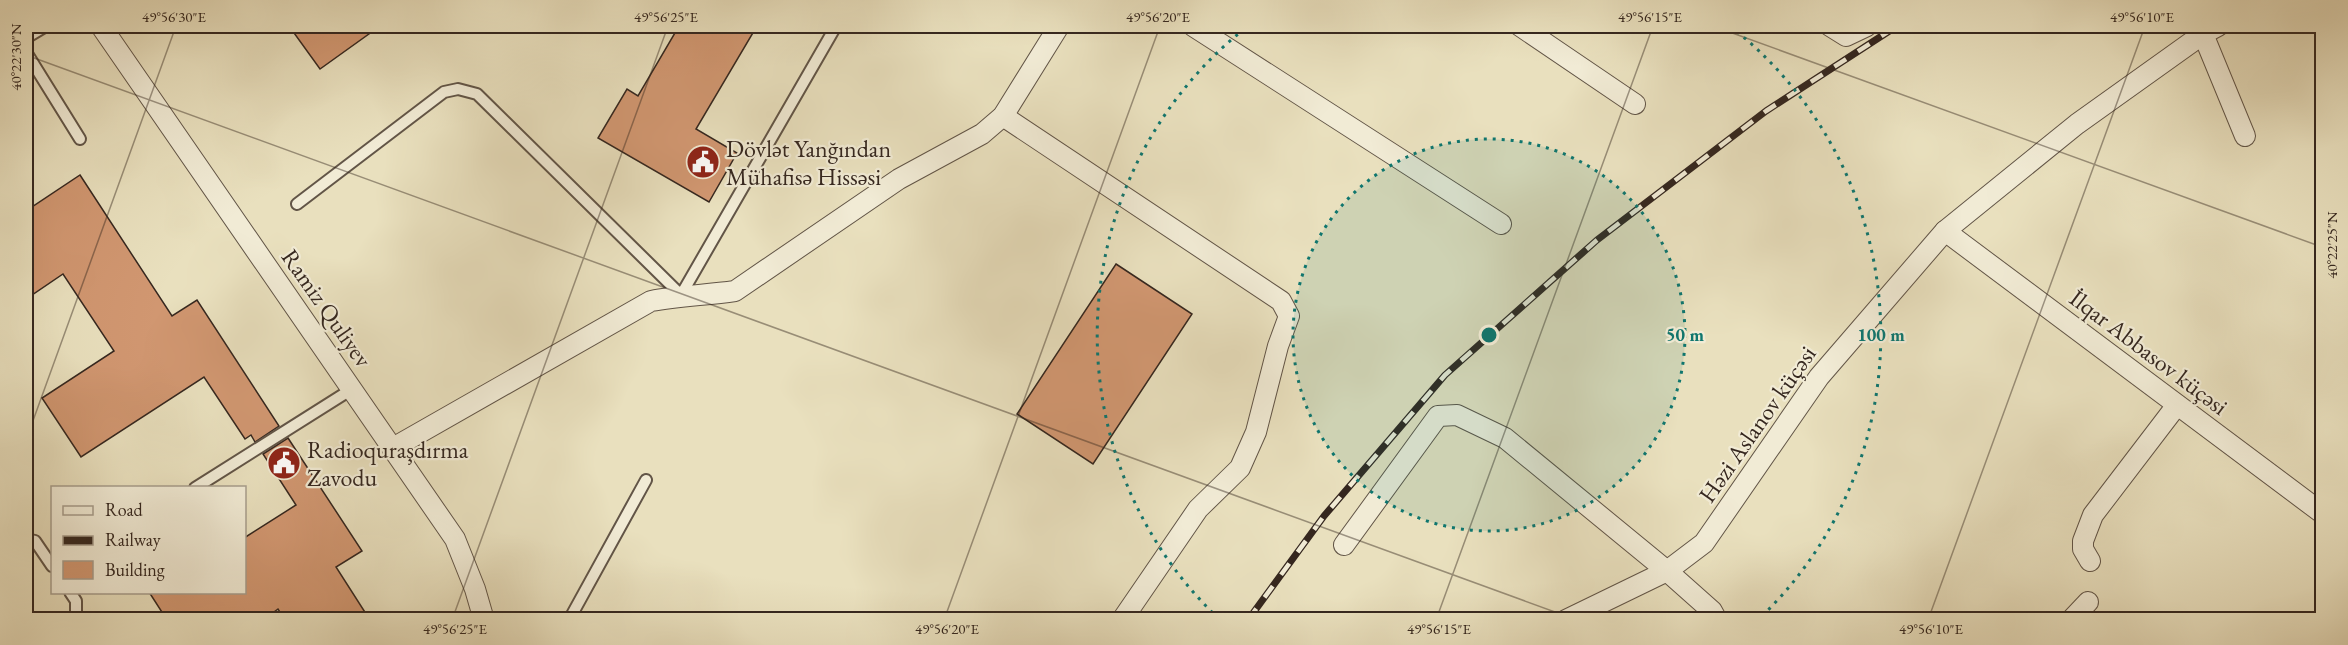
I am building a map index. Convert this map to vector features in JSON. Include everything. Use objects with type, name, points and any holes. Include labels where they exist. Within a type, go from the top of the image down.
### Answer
[{"type":"street","points":[[393,448],[651,301],[681,295],[708,295],[735,291],[899,180],[982,134],[1003,116],[1059,26]]},
{"type":"street","points":[[1193,26],[1501,224]]},
{"type":"street","points":[[1520,26],[1635,104]]},
{"type":"street","points":[[1830,26],[1846,36],[1867,26]]},
{"type":"street","name":"Ramiz Quliyev","points":[[105,29],[455,539],[476,588],[484,620]]},
{"type":"street","points":[[2211,30],[2245,136]]},
{"type":"street","name":"Həzi Aslanov küçəsi","points":[[1566,620],[1667,571],[1704,543],[1819,377],[1945,231],[2076,124],[2211,30]]},
{"type":"street","points":[[1003,116],[1281,301],[1289,316],[1278,346],[1256,432],[1240,468],[1198,509],[1122,620]]},
{"type":"street","name":"İlqar Abbasov küçəsi","points":[[1945,231],[2322,513]]},
{"type":"street","points":[[2090,561],[2083,549],[2083,541],[2093,515],[2177,405]]},
{"type":"street","points":[[1344,545],[1438,416],[1457,415],[1505,438],[1667,571],[1712,611],[1717,620]]},
{"type":"street","points":[[2071,620],[2088,602]]},
{"type":"lane","points":[[26,38],[46,26]]},
{"type":"lane","points":[[297,204],[444,92],[458,89],[477,94],[681,295],[836,26]]},
{"type":"lane","points":[[26,52],[80,139]]},
{"type":"lane","points":[[198,486],[352,389]]},
{"type":"lane","points":[[569,620],[646,480]]},
{"type":"lane","points":[[26,539],[35,541],[51,565]]},
{"type":"lane","points":[[71,594],[76,601],[76,620]]},
{"type":"building","points":[[289,26],[380,26],[320,69]]},
{"type":"building","points":[[679,26],[757,26],[696,129],[737,153],[709,202],[598,138],[627,89],[638,96]]},
{"type":"building","points":[[80,175],[172,316],[197,300],[279,426],[255,442],[251,435],[245,439],[204,377],[81,457],[42,398],[114,351],[63,274],[26,299],[26,211]]},
{"type":"building","points":[[1116,264],[1192,314],[1093,464],[1017,414]]},
{"type":"building","points":[[288,438],[362,551],[336,567],[370,620],[285,620],[278,609],[263,620],[167,620],[150,594],[246,594],[246,537],[296,505],[263,454]]},
{"type":"railway","points":[[1248,620],[1324,516],[1445,375],[1597,240],[1766,111],[1897,26]]},
{"type":"place","name":"Dövlət Yanğından Mühafisə Hissəsi","points":[[703,162]]},
{"type":"place","name":"Radioquraşdırma Zavodu","points":[[284,463]]}]
